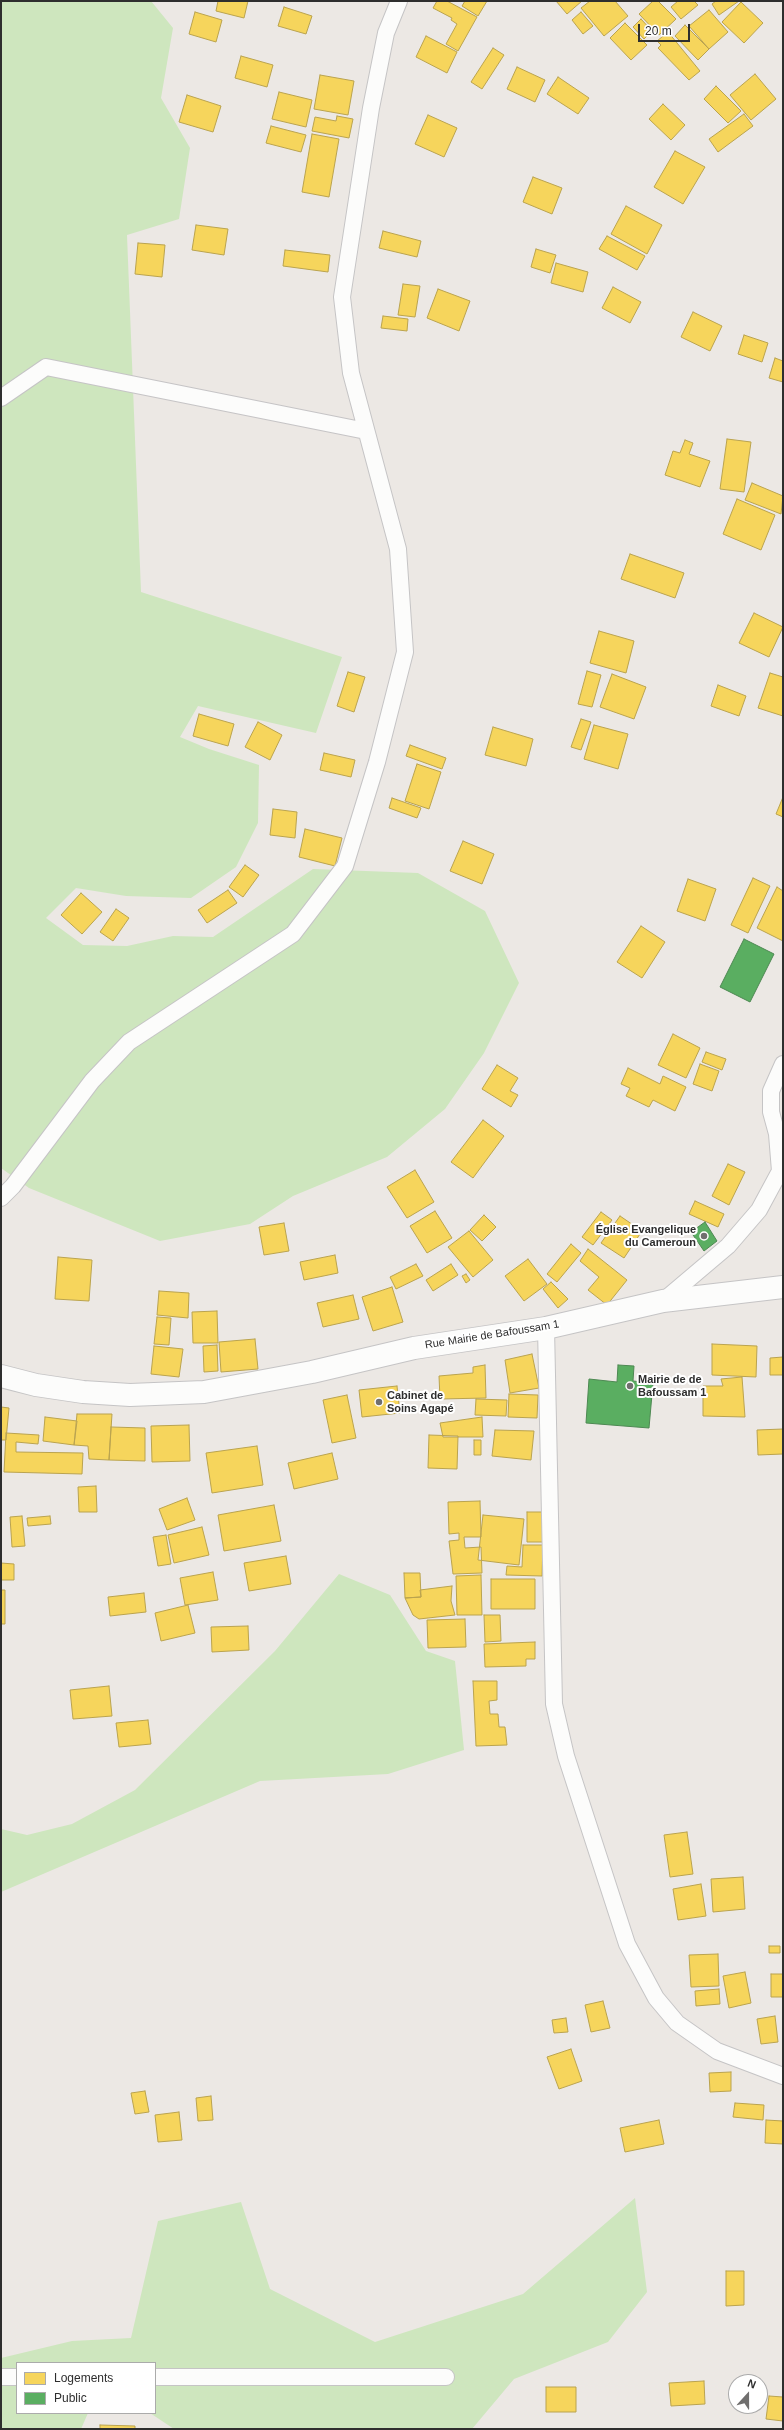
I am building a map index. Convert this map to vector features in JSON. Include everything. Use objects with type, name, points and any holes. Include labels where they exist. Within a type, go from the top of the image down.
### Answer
[{"type":"street","points":[[1,1198],[13,1186],[92,1081],[129,1042],[293,934],[345,866],[377,762],[405,652],[398,549],[351,373],[342,297],[371,108],[386,32],[399,1]]},
{"type":"street","points":[[1,398],[46,367],[366,431]]},
{"type":"street","points":[[663,1301],[728,1246],[759,1210],[780,1171],[777,1134],[771,1112],[771,1091],[783,1064]]},
{"type":"street","name":"Rue Mairie de Bafoussam 1","points":[[1,1376],[36,1385],[83,1392],[130,1395],[204,1392],[312,1372],[414,1348],[546,1328],[663,1301],[783,1287]]},
{"type":"street","points":[[546,1328],[554,1704],[566,1756],[627,1944],[656,1998],[676,2023],[717,2051],[783,2076]]},
{"type":"street","points":[[1,2377],[16,2377]]},
{"type":"street","points":[[156,2377],[446,2377]]},
{"type":"green space","points":[[1,1],[151,1],[173,28],[161,98],[190,148],[179,219],[127,235],[141,592],[342,657],[316,733],[198,706],[180,737],[209,749],[259,765],[258,823],[236,867],[191,898],[126,896],[76,888],[46,918],[83,945],[127,946],[173,936],[213,937],[313,869],[418,873],[485,911],[519,983],[484,1053],[445,1109],[387,1157],[293,1196],[250,1224],[160,1241],[29,1188],[1,1168]]},
{"type":"green space","points":[[339,1574],[390,1595],[426,1651],[455,1661],[464,1750],[388,1774],[260,1781],[1,1892],[1,1829],[27,1835],[72,1824],[135,1790],[275,1651]]},
{"type":"green space","points":[[635,2198],[647,2292],[608,2342],[514,2379],[472,2429],[174,2429],[152,2414],[156,2414],[156,2362],[16,2362],[16,2414],[88,2414],[81,2429],[1,2429],[1,2358],[72,2341],[131,2338],[158,2221],[241,2202],[270,2289],[375,2342],[523,2294]]},
{"type":"building: Logements","points":[[218,1],[248,1],[244,18],[216,11]]},
{"type":"building: Logements","points":[[437,1],[447,1],[477,17],[458,51],[446,44],[457,24],[451,20],[452,18],[433,8]]},
{"type":"building: Logements","points":[[465,1],[487,1],[478,16],[462,6]]},
{"type":"building: Logements","points":[[556,1],[582,1],[567,14]]},
{"type":"building: Logements","points":[[590,1],[615,1],[628,16],[604,36],[581,8]]},
{"type":"building: Logements","points":[[653,1],[658,1],[676,19],[659,35],[639,14]]},
{"type":"building: Logements","points":[[678,1],[694,1],[698,5],[681,19],[671,7]]},
{"type":"building: Logements","points":[[716,1],[739,1],[719,15],[712,4]]},
{"type":"building: Logements","points":[[741,2],[763,23],[744,43],[722,22]]},
{"type":"building: Logements","points":[[284,7],[312,16],[306,34],[278,26]]},
{"type":"building: Logements","points":[[709,10],[728,32],[709,49],[689,26]]},
{"type":"building: Logements","points":[[195,12],[222,20],[216,42],[189,34]]},
{"type":"building: Logements","points":[[581,12],[593,26],[583,34],[572,20]]},
{"type":"building: Logements","points":[[641,19],[652,31],[644,39],[633,27]]},
{"type":"building: Logements","points":[[625,23],[647,45],[631,60],[610,38]]},
{"type":"building: Logements","points":[[685,25],[709,49],[698,60],[675,36]]},
{"type":"building: Logements","points":[[668,32],[700,71],[689,80],[658,48],[661,45],[657,41]]},
{"type":"building: Logements","points":[[426,36],[457,52],[447,73],[416,57]]},
{"type":"building: Logements","points":[[493,48],[504,55],[482,89],[471,82]]},
{"type":"building: Logements","points":[[241,56],[273,65],[267,87],[235,78]]},
{"type":"building: Logements","points":[[517,67],[545,80],[535,102],[507,89]]},
{"type":"building: Logements","points":[[755,74],[776,99],[751,120],[730,95]]},
{"type":"building: Logements","points":[[320,75],[354,81],[348,115],[314,109]]},
{"type":"building: Logements","points":[[558,77],[589,98],[578,114],[547,94]]},
{"type":"building: Logements","points":[[716,86],[741,111],[728,123],[704,99]]},
{"type":"building: Logements","points":[[279,92],[312,100],[306,127],[272,119]]},
{"type":"building: Logements","points":[[187,95],[221,106],[213,132],[179,122]]},
{"type":"building: Logements","points":[[663,104],[685,125],[671,140],[649,119]]},
{"type":"building: Logements","points":[[744,114],[753,126],[718,152],[709,139]]},
{"type":"building: Logements","points":[[428,115],[457,128],[444,157],[415,144]]},
{"type":"building: Logements","points":[[337,116],[353,119],[349,138],[312,131],[315,117],[336,121]]},
{"type":"building: Logements","points":[[271,126],[306,135],[301,152],[266,143]]},
{"type":"building: Logements","points":[[312,134],[339,139],[329,197],[302,192]]},
{"type":"building: Logements","points":[[675,151],[705,167],[683,204],[654,187]]},
{"type":"building: Logements","points":[[533,177],[562,188],[552,214],[523,202]]},
{"type":"building: Logements","points":[[626,206],[662,225],[647,254],[611,234]]},
{"type":"building: Logements","points":[[196,225],[228,229],[224,255],[192,250]]},
{"type":"building: Logements","points":[[383,231],[421,241],[417,257],[379,248]]},
{"type":"building: Logements","points":[[607,236],[645,256],[637,270],[599,249]]},
{"type":"building: Logements","points":[[138,243],[165,245],[162,277],[135,274]]},
{"type":"building: Logements","points":[[536,249],[556,255],[550,273],[531,267]]},
{"type":"building: Logements","points":[[285,250],[330,255],[328,272],[283,266]]},
{"type":"building: Logements","points":[[556,263],[588,272],[583,292],[551,283]]},
{"type":"building: Logements","points":[[403,284],[420,286],[415,317],[398,315]]},
{"type":"building: Logements","points":[[613,287],[641,302],[630,323],[602,308]]},
{"type":"building: Logements","points":[[438,289],[470,301],[459,331],[427,318]]},
{"type":"building: Logements","points":[[693,312],[722,326],[710,351],[681,337]]},
{"type":"building: Logements","points":[[383,316],[408,319],[407,331],[381,328]]},
{"type":"building: Logements","points":[[744,335],[768,343],[762,362],[738,354]]},
{"type":"building: Logements","points":[[775,358],[783,361],[783,382],[769,378]]},
{"type":"building: Logements","points":[[727,439],[751,442],[744,492],[720,489]]},
{"type":"building: Logements","points":[[685,440],[693,443],[689,454],[710,461],[700,487],[665,475],[673,451],[680,453]]},
{"type":"building: Logements","points":[[752,483],[783,496],[781,514],[745,500]]},
{"type":"building: Logements","points":[[737,499],[775,515],[761,550],[723,534]]},
{"type":"building: Logements","points":[[630,554],[684,573],[675,598],[621,579]]},
{"type":"building: Logements","points":[[754,613],[783,627],[769,657],[739,643]]},
{"type":"building: Logements","points":[[599,631],[634,641],[626,673],[590,663]]},
{"type":"building: Logements","points":[[587,671],[601,675],[592,707],[578,704]]},
{"type":"building: Logements","points":[[348,672],[365,677],[354,712],[337,706]]},
{"type":"building: Logements","points":[[770,673],[783,677],[783,716],[758,708]]},
{"type":"building: Logements","points":[[612,674],[646,687],[634,719],[600,707]]},
{"type":"building: Logements","points":[[718,685],[746,696],[739,716],[711,706]]},
{"type":"building: Logements","points":[[199,714],[234,724],[228,746],[193,736]]},
{"type":"building: Logements","points":[[581,719],[591,722],[581,750],[571,747]]},
{"type":"building: Logements","points":[[258,722],[282,735],[270,760],[245,747]]},
{"type":"building: Logements","points":[[594,725],[628,734],[618,769],[584,759]]},
{"type":"building: Logements","points":[[493,727],[533,739],[526,766],[485,755]]},
{"type":"building: Logements","points":[[410,745],[446,758],[442,769],[406,756]]},
{"type":"building: Logements","points":[[324,753],[355,760],[351,777],[320,770]]},
{"type":"building: Logements","points":[[417,764],[441,772],[429,809],[405,801]]},
{"type":"building: Logements","points":[[783,797],[783,817],[776,814]]},
{"type":"building: Logements","points":[[392,798],[421,808],[417,818],[389,808]]},
{"type":"building: Logements","points":[[273,809],[297,812],[295,838],[270,835]]},
{"type":"building: Logements","points":[[305,829],[342,838],[335,866],[299,857]]},
{"type":"building: Logements","points":[[463,841],[494,854],[482,884],[450,871]]},
{"type":"building: Logements","points":[[245,865],[259,875],[243,897],[229,887]]},
{"type":"building: Logements","points":[[753,878],[770,886],[748,933],[731,925]]},
{"type":"building: Logements","points":[[688,879],[716,889],[705,921],[677,911]]},
{"type":"building: Logements","points":[[777,887],[783,891],[783,941],[757,928]]},
{"type":"building: Logements","points":[[228,890],[237,903],[207,923],[198,910]]},
{"type":"building: Logements","points":[[81,893],[102,912],[82,934],[61,915]]},
{"type":"building: Logements","points":[[116,909],[129,918],[113,941],[100,932]]},
{"type":"building: Logements","points":[[641,926],[665,942],[642,978],[617,962]]},
{"type":"building: Logements","points":[[673,1034],[700,1048],[686,1078],[658,1065]]},
{"type":"building: Logements","points":[[706,1052],[726,1059],[722,1070],[702,1062]]},
{"type":"building: Logements","points":[[700,1064],[719,1071],[712,1091],[693,1084]]},
{"type":"building: Logements","points":[[497,1065],[518,1078],[510,1091],[518,1095],[511,1107],[482,1089]]},
{"type":"building: Logements","points":[[628,1068],[660,1084],[663,1076],[686,1087],[675,1111],[653,1100],[649,1107],[626,1096],[630,1088],[621,1084]]},
{"type":"building: Logements","points":[[483,1120],[504,1136],[473,1178],[451,1162]]},
{"type":"building: Logements","points":[[728,1164],[745,1172],[729,1205],[712,1196]]},
{"type":"building: Logements","points":[[415,1170],[434,1202],[407,1218],[387,1187]]},
{"type":"building: Logements","points":[[695,1201],[724,1214],[718,1227],[689,1214]]},
{"type":"building: Logements","points":[[435,1211],[452,1238],[427,1253],[410,1226]]},
{"type":"building: Logements","points":[[601,1212],[612,1220],[593,1245],[582,1237]]},
{"type":"building: Logements","points":[[484,1215],[496,1227],[482,1241],[470,1230]]},
{"type":"building: Logements","points":[[620,1216],[642,1231],[624,1258],[601,1243]]},
{"type":"building: Logements","points":[[284,1223],[289,1251],[264,1255],[259,1227]]},
{"type":"building: Logements","points":[[469,1231],[493,1260],[473,1277],[448,1247]]},
{"type":"building: Logements","points":[[571,1244],[581,1253],[557,1282],[547,1274]]},
{"type":"building: Logements","points":[[588,1249],[627,1280],[607,1305],[588,1290],[599,1277],[580,1261]]},
{"type":"building: Logements","points":[[335,1255],[338,1273],[304,1280],[300,1262]]},
{"type":"building: Logements","points":[[58,1257],[92,1260],[89,1301],[55,1299]]},
{"type":"building: Logements","points":[[528,1259],[547,1284],[524,1301],[505,1276]]},
{"type":"building: Logements","points":[[416,1264],[423,1276],[396,1289],[390,1277]]},
{"type":"building: Logements","points":[[451,1264],[458,1275],[433,1291],[426,1280]]},
{"type":"building: Logements","points":[[466,1274],[470,1280],[466,1283],[462,1276]]},
{"type":"building: Logements","points":[[551,1282],[568,1299],[558,1308],[543,1289]]},
{"type":"building: Logements","points":[[392,1287],[403,1322],[373,1331],[362,1297]]},
{"type":"building: Logements","points":[[159,1291],[189,1293],[188,1318],[157,1315]]},
{"type":"building: Logements","points":[[353,1295],[359,1319],[323,1327],[317,1303]]},
{"type":"building: Logements","points":[[217,1311],[218,1343],[193,1343],[192,1312]]},
{"type":"building: Logements","points":[[157,1317],[171,1318],[169,1345],[154,1344]]},
{"type":"building: Logements","points":[[255,1339],[258,1369],[221,1372],[219,1342]]},
{"type":"building: Logements","points":[[712,1344],[757,1346],[756,1377],[712,1375]]},
{"type":"building: Logements","points":[[217,1345],[218,1371],[204,1372],[203,1346]]},
{"type":"building: Logements","points":[[154,1346],[183,1349],[179,1377],[151,1374]]},
{"type":"building: Logements","points":[[532,1354],[539,1388],[510,1393],[505,1360]]},
{"type":"building: Logements","points":[[783,1357],[783,1375],[770,1375],[770,1358]]},
{"type":"building: Logements","points":[[485,1365],[486,1398],[440,1399],[439,1376],[473,1373],[473,1367]]},
{"type":"building: Logements","points":[[742,1377],[745,1417],[703,1416],[703,1386],[723,1386],[721,1379]]},
{"type":"building: Logements","name":"Cabinet de Soins Agapé","points":[[397,1386],[400,1413],[362,1417],[359,1390]]},
{"type":"building: Logements","points":[[509,1394],[538,1395],[537,1418],[508,1417]]},
{"type":"building: Logements","points":[[347,1395],[356,1438],[332,1443],[323,1400]]},
{"type":"building: Logements","points":[[476,1399],[507,1400],[506,1416],[475,1415]]},
{"type":"building: Logements","points":[[1,1407],[9,1408],[6,1440],[1,1440]]},
{"type":"building: Logements","points":[[77,1414],[112,1414],[109,1460],[89,1459],[88,1446],[74,1445]]},
{"type":"building: Logements","points":[[45,1417],[77,1421],[74,1445],[43,1441]]},
{"type":"building: Logements","points":[[482,1417],[483,1437],[443,1437],[440,1423]]},
{"type":"building: Logements","points":[[189,1425],[190,1461],[152,1462],[151,1426]]},
{"type":"building: Logements","points":[[111,1427],[145,1428],[145,1461],[109,1460]]},
{"type":"building: Logements","points":[[783,1429],[783,1454],[758,1455],[757,1430]]},
{"type":"building: Logements","points":[[495,1430],[534,1431],[531,1460],[492,1456]]},
{"type":"building: Logements","points":[[6,1433],[39,1435],[38,1444],[16,1442],[16,1452],[83,1453],[82,1474],[4,1472]]},
{"type":"building: Logements","points":[[429,1435],[458,1436],[457,1469],[428,1468]]},
{"type":"building: Logements","points":[[474,1440],[481,1440],[481,1455],[474,1455]]},
{"type":"building: Logements","points":[[257,1446],[263,1485],[212,1493],[206,1453]]},
{"type":"building: Logements","points":[[332,1453],[338,1479],[294,1489],[288,1463]]},
{"type":"building: Logements","points":[[96,1486],[97,1512],[79,1512],[78,1487]]},
{"type":"building: Logements","points":[[187,1498],[195,1520],[167,1530],[159,1509]]},
{"type":"building: Logements","points":[[480,1501],[481,1537],[464,1537],[465,1548],[481,1547],[482,1573],[453,1574],[449,1541],[459,1540],[459,1533],[449,1534],[448,1502]]},
{"type":"building: Logements","points":[[274,1505],[281,1541],[224,1551],[218,1515]]},
{"type":"building: Logements","points":[[527,1512],[543,1512],[543,1542],[527,1542]]},
{"type":"building: Logements","points":[[483,1515],[524,1519],[519,1565],[478,1560]]},
{"type":"building: Logements","points":[[22,1516],[25,1546],[12,1547],[10,1517]]},
{"type":"building: Logements","points":[[50,1516],[51,1524],[28,1526],[27,1518]]},
{"type":"building: Logements","points":[[202,1527],[209,1555],[174,1563],[168,1535]]},
{"type":"building: Logements","points":[[166,1535],[171,1564],[158,1566],[153,1537]]},
{"type":"building: Logements","points":[[523,1545],[543,1545],[542,1576],[506,1575],[507,1566],[522,1567]]},
{"type":"building: Logements","points":[[286,1556],[291,1584],[249,1591],[244,1563]]},
{"type":"building: Logements","points":[[1,1563],[14,1564],[14,1580],[1,1580]]},
{"type":"building: Logements","points":[[213,1572],[218,1600],[185,1605],[180,1578]]},
{"type":"building: Logements","points":[[404,1573],[420,1573],[421,1597],[405,1598]]},
{"type":"building: Logements","points":[[481,1575],[482,1615],[457,1615],[456,1576]]},
{"type":"building: Logements","points":[[491,1579],[535,1579],[535,1609],[491,1609]]},
{"type":"building: Logements","points":[[452,1586],[451,1601],[455,1615],[419,1619],[413,1615],[405,1598],[421,1597],[420,1590]]},
{"type":"building: Logements","points":[[1,1590],[5,1590],[5,1624],[1,1624]]},
{"type":"building: Logements","points":[[144,1593],[146,1612],[110,1616],[108,1597]]},
{"type":"building: Logements","points":[[188,1605],[195,1633],[161,1641],[155,1613]]},
{"type":"building: Logements","points":[[484,1615],[500,1615],[501,1641],[485,1642]]},
{"type":"building: Logements","points":[[465,1619],[466,1647],[428,1648],[427,1620]]},
{"type":"building: Logements","points":[[248,1626],[249,1650],[212,1652],[211,1627]]},
{"type":"building: Logements","points":[[535,1642],[535,1659],[526,1659],[526,1666],[485,1667],[484,1644]]},
{"type":"building: Logements","points":[[473,1681],[497,1681],[497,1700],[489,1701],[490,1714],[498,1714],[499,1727],[505,1727],[507,1745],[476,1746]]},
{"type":"building: Logements","points":[[109,1686],[112,1716],[73,1719],[70,1690]]},
{"type":"building: Logements","points":[[148,1720],[151,1744],[119,1747],[116,1723]]},
{"type":"building: Logements","points":[[687,1832],[693,1874],[670,1877],[664,1835]]},
{"type":"building: Logements","points":[[743,1877],[745,1909],[713,1912],[711,1879]]},
{"type":"building: Logements","points":[[701,1884],[706,1916],[678,1920],[673,1889]]},
{"type":"building: Logements","points":[[769,1946],[780,1946],[780,1953],[769,1953]]},
{"type":"building: Logements","points":[[718,1954],[719,1986],[691,1987],[689,1955]]},
{"type":"building: Logements","points":[[745,1972],[751,2003],[729,2008],[723,1976]]},
{"type":"building: Logements","points":[[771,1974],[783,1974],[783,1997],[771,1997]]},
{"type":"building: Logements","points":[[719,1989],[720,2004],[696,2006],[695,1991]]},
{"type":"building: Logements","points":[[603,2001],[610,2028],[591,2032],[585,2005]]},
{"type":"building: Logements","points":[[775,2016],[778,2042],[761,2044],[757,2019]]},
{"type":"building: Logements","points":[[566,2018],[568,2032],[554,2033],[552,2020]]},
{"type":"building: Logements","points":[[571,2049],[582,2081],[559,2089],[547,2057]]},
{"type":"building: Logements","points":[[731,2072],[731,2091],[710,2092],[709,2073]]},
{"type":"building: Logements","points":[[145,2091],[149,2112],[135,2114],[131,2093]]},
{"type":"building: Logements","points":[[211,2096],[213,2120],[198,2121],[196,2098]]},
{"type":"building: Logements","points":[[735,2103],[764,2105],[763,2120],[733,2117]]},
{"type":"building: Logements","points":[[179,2112],[182,2140],[158,2142],[155,2115]]},
{"type":"building: Logements","points":[[659,2120],[664,2144],[625,2152],[620,2128]]},
{"type":"building: Logements","points":[[766,2120],[783,2121],[783,2144],[765,2143]]},
{"type":"building: Logements","points":[[726,2271],[744,2271],[744,2305],[726,2306]]},
{"type":"building: Logements","points":[[704,2381],[705,2404],[671,2406],[669,2383]]},
{"type":"building: Logements","points":[[546,2387],[576,2387],[576,2412],[546,2412]]},
{"type":"building: Logements","points":[[769,2396],[783,2397],[783,2421],[766,2419],[767,2414],[768,2414]]},
{"type":"building: Logements","points":[[100,2425],[135,2426],[135,2429],[100,2429]]},
{"type":"building: Public","points":[[744,939],[774,954],[750,1002],[720,987]]},
{"type":"building: Public","name":"Église Evangelique du Cameroun","points":[[705,1222],[717,1241],[704,1251],[691,1232]]},
{"type":"building: Public","points":[[618,1365],[634,1366],[633,1381],[653,1383],[649,1428],[586,1423],[589,1379],[617,1382]]},
{"type":"place","name":"Église Evangelique du Cameroun","points":[[704,1236]]},
{"type":"place","name":"Mairie de de Bafoussam 1","points":[[630,1386]]},
{"type":"place","name":"Cabinet de Soins Agapé","points":[[379,1402]]}]
